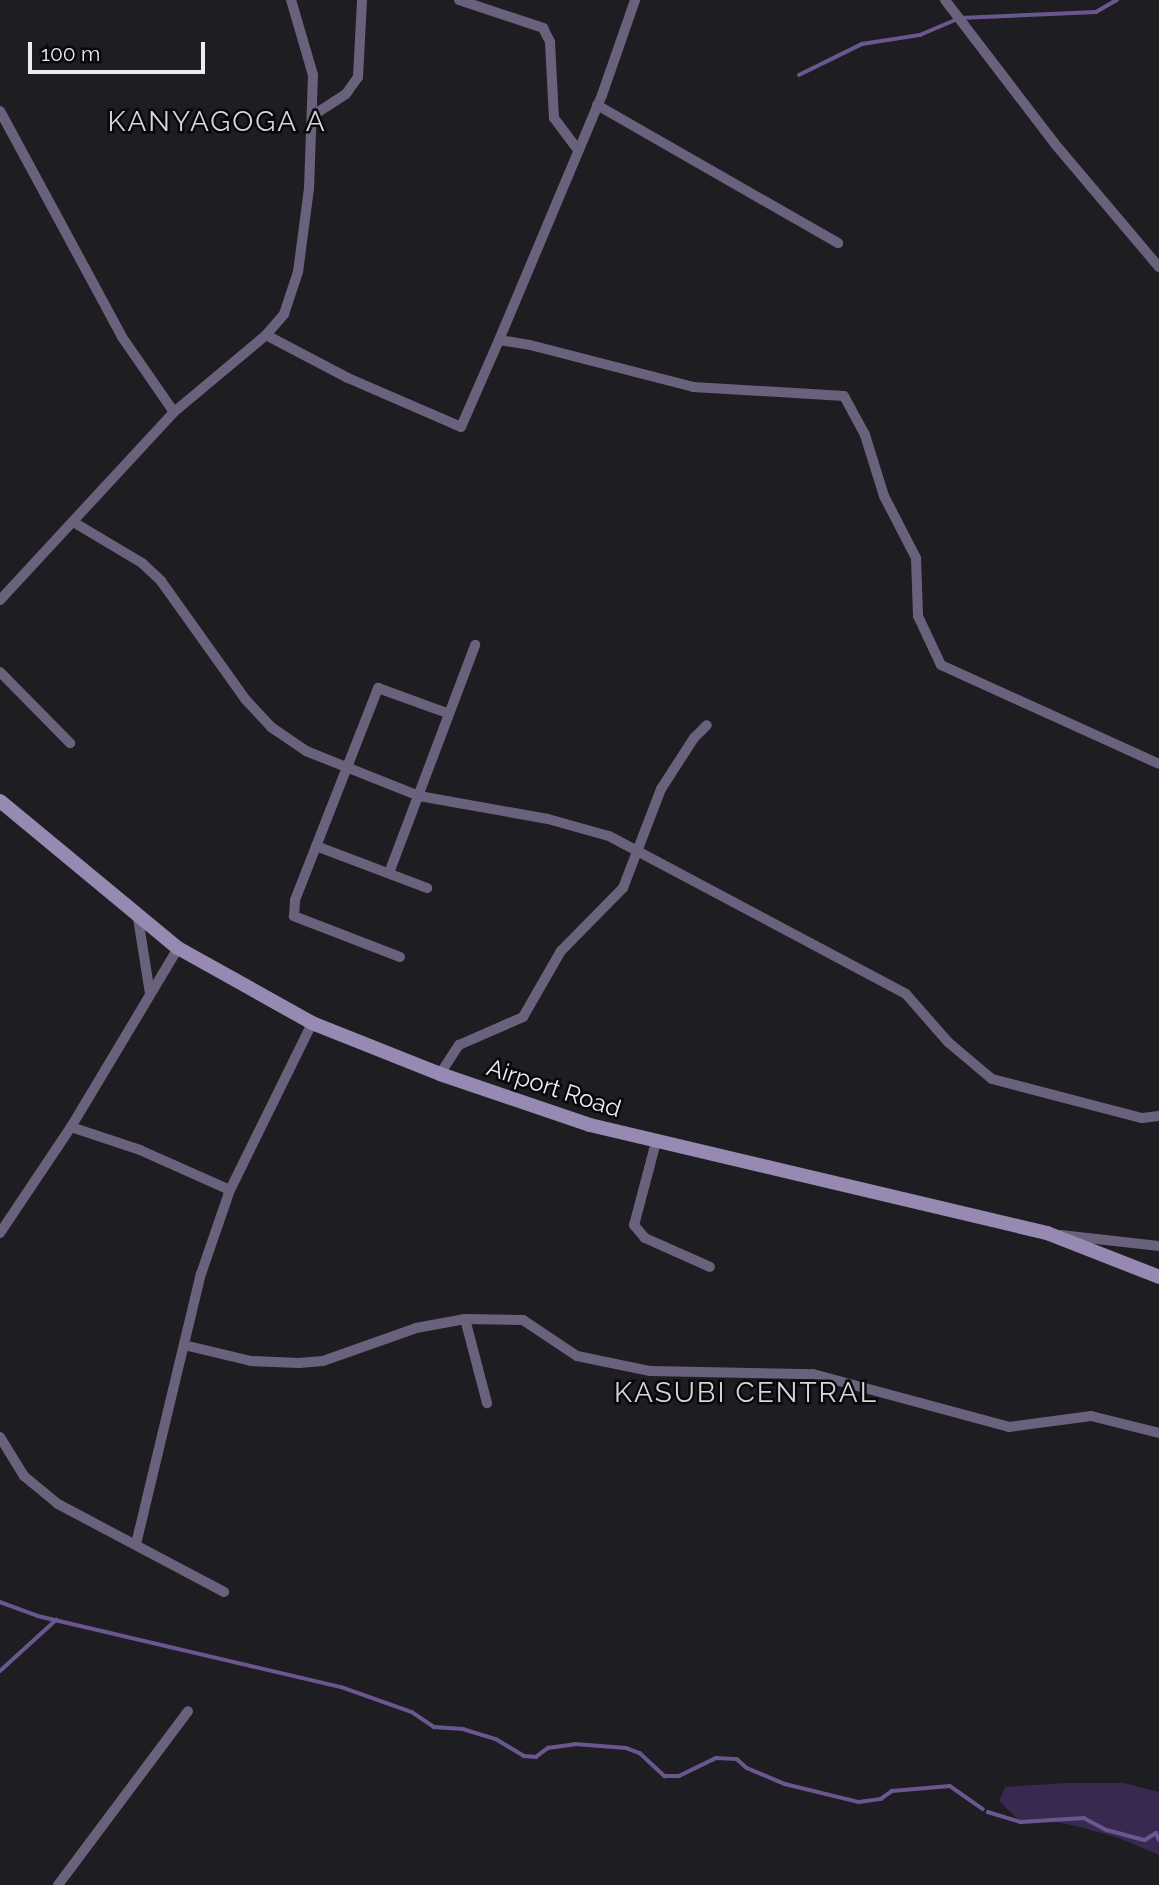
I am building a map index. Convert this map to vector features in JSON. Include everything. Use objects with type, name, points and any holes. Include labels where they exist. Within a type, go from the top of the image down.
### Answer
[{"type":"street","points":[[0,600],[75,523],[174,412],[266,335],[284,314],[298,272],[312,116],[313,75],[291,0]]},
{"type":"street","points":[[312,116],[346,94],[358,77],[362,0]]},
{"type":"street","points":[[459,0],[543,28],[550,42],[554,118],[577,149]]},
{"type":"street","points":[[266,335],[348,378],[461,427],[597,105],[635,0]]},
{"type":"street","points":[[945,0],[1055,144],[1159,267]]},
{"type":"street","points":[[597,105],[838,243]]},
{"type":"street","points":[[0,111],[122,337],[174,412]]},
{"type":"street","points":[[499,340],[588,357],[694,387],[844,396],[865,435],[884,496],[916,558],[918,617],[942,665],[1159,764]]},
{"type":"street","points":[[75,523],[142,563],[162,580],[246,700],[271,727],[306,751],[346,770],[419,796],[548,819],[610,836],[906,994],[948,1042],[992,1079],[1142,1118],[1159,1116]]},
{"type":"street","points":[[389,873],[447,713],[475,645]]},
{"type":"street","points":[[0,672],[70,743]]},
{"type":"street","points":[[400,957],[294,916],[295,900],[378,688],[447,713]]},
{"type":"street","points":[[440,1074],[459,1045],[523,1017],[561,951],[624,888],[635,851],[662,789],[694,738],[707,725]]},
{"type":"street","name":"Airport Road","points":[[0,801],[138,918],[178,948],[312,1023],[440,1074],[656,1142],[1047,1233],[1159,1277]]},
{"type":"street","points":[[316,846],[427,888]]},
{"type":"street","points":[[138,918],[150,994]]},
{"type":"street","points":[[0,1233],[71,1127],[178,948]]},
{"type":"street","points":[[136,1544],[201,1274],[230,1190],[312,1023]]},
{"type":"street","points":[[71,1127],[140,1150],[230,1190]]},
{"type":"street","points":[[656,1142],[634,1225],[645,1238],[710,1267]]},
{"type":"street","points":[[1047,1233],[1159,1246]]},
{"type":"street","points":[[184,1345],[251,1361],[323,1361],[416,1328],[465,1319],[523,1320],[577,1356],[650,1371],[813,1374],[1009,1427],[1091,1416],[1159,1433]]},
{"type":"street","points":[[465,1319],[487,1403]]},
{"type":"street","points":[[0,1437],[24,1476],[58,1504],[224,1592]]},
{"type":"street","points":[[58,1885],[188,1711]]},
{"type":"shaded area","points":[[1124,1783],[1159,1792],[1159,1855],[1119,1838],[1080,1827],[1048,1820],[1021,1822],[999,1801],[1005,1787]]},
{"type":"waterway","points":[[799,75],[862,44],[920,35],[960,18],[1096,12],[1117,0]]},
{"type":"waterway","points":[[0,1602],[38,1616],[341,1687],[412,1712],[434,1727],[463,1729],[496,1739],[524,1756],[536,1757],[548,1748],[575,1744],[626,1748],[640,1753],[665,1776],[679,1776],[716,1758],[737,1759],[747,1768],[785,1784],[859,1802],[881,1799],[892,1791],[950,1786],[983,1809]]},
{"type":"waterway","points":[[0,1671],[56,1620]]},
{"type":"waterway","points":[[988,1812],[1021,1822],[1084,1818],[1107,1830],[1145,1840],[1156,1833],[1159,1839]]},
{"type":"district","name":"KANYAGOGA A","points":[[217,122]]},
{"type":"district","name":"KASUBI CENTRAL","points":[[746,1393]]}]
